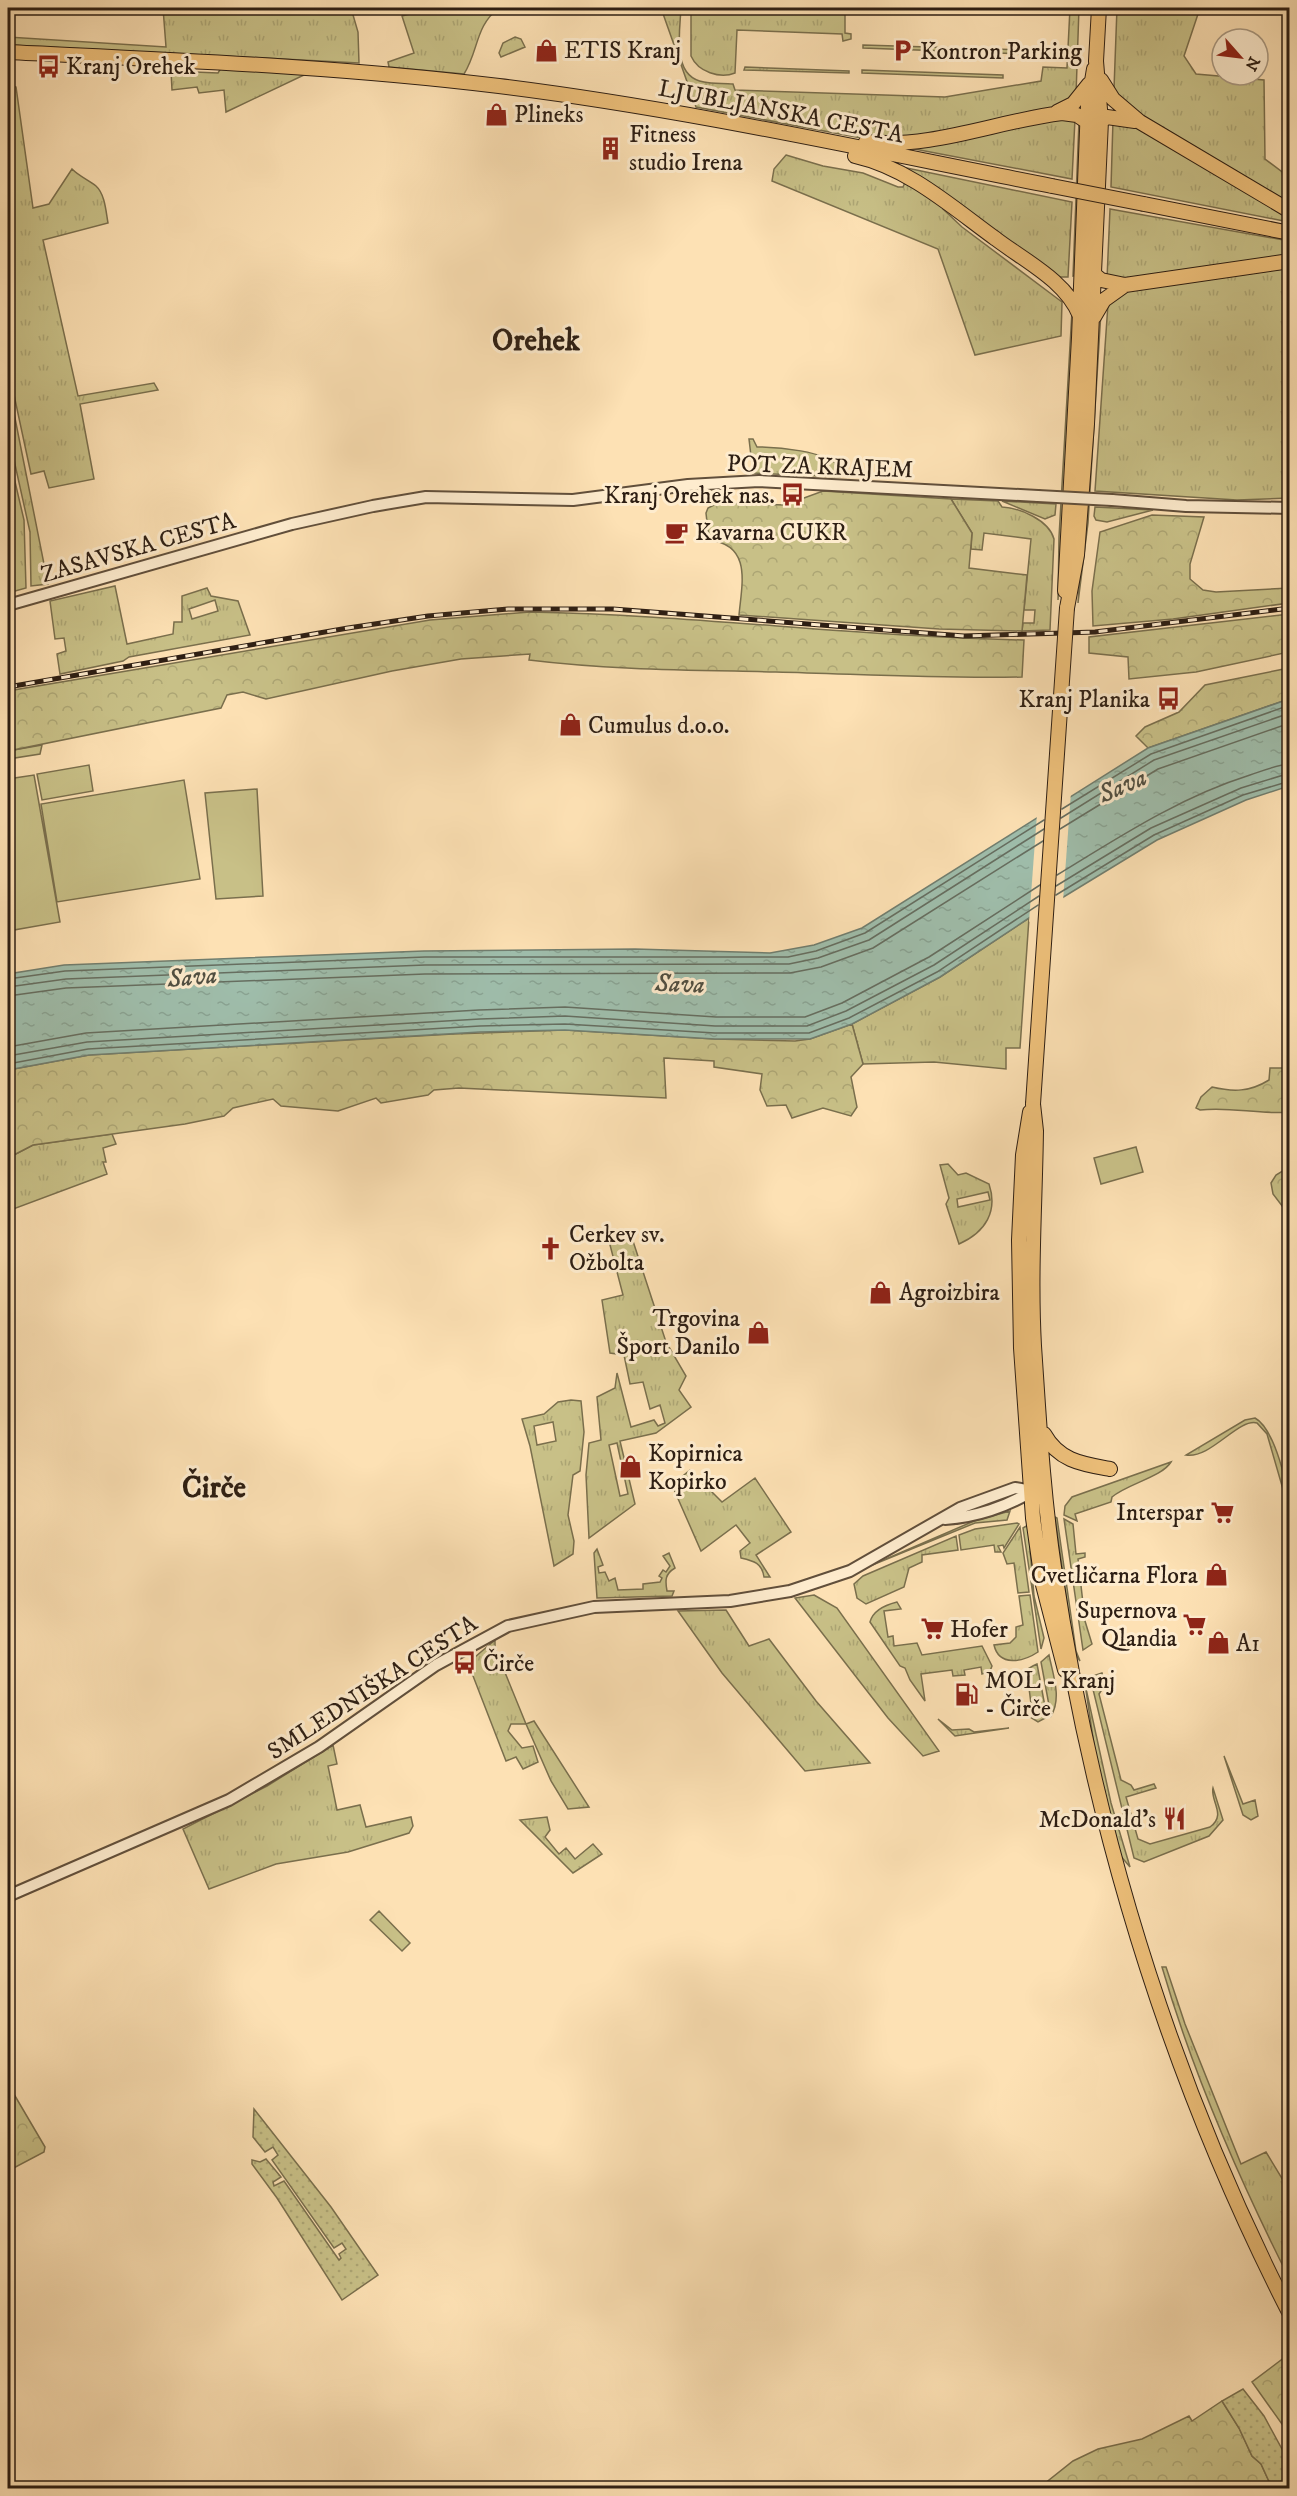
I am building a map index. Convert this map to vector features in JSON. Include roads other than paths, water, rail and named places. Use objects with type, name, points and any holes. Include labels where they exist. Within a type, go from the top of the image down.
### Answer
[{"type":"main road","points":[[1099,8],[1077,555],[1067,608],[1033,1104],[1036,1131],[1032,1296],[1041,1430],[1052,1545],[1089,1761],[1140,1950],[1168,2034],[1228,2182],[1290,2314]]},
{"type":"main road","name":"LJUBLJANSKA CESTA","points":[[8,52],[328,69],[424,78],[664,110],[1290,233]]},
{"type":"main road","points":[[1052,114],[1073,104],[1095,73]]},
{"type":"main road","points":[[1095,73],[1113,99],[1140,122],[1290,211]]},
{"type":"main road","points":[[817,140],[835,136],[877,143],[909,142],[1052,114],[1069,113],[1094,129]]},
{"type":"main road","points":[[1094,129],[1115,116],[1140,122]]},
{"type":"main road","points":[[817,140],[836,151],[878,163],[911,180],[1040,271],[1066,294],[1086,319]]},
{"type":"main road","points":[[1088,266],[1104,281],[1125,285],[1290,261]]},
{"type":"main road","points":[[1040,271],[1066,280],[1088,266]]},
{"type":"main road","points":[[1086,319],[1104,300],[1125,285]]},
{"type":"main road","points":[[1033,1104],[1025,1133],[1019,1240],[1021,1348],[1033,1518],[1042,1581],[1079,1736],[1089,1761]]},
{"type":"main road","points":[[1041,1430],[1051,1446],[1064,1458],[1110,1469]]},
{"type":"street","name":"POT ZA KRAJEM","points":[[281,528],[373,506],[426,497],[573,500],[729,481],[1231,508],[1290,508]]},
{"type":"street","name":"ZASAVSKA CESTA","points":[[8,606],[281,528]]},
{"type":"street","name":"SMLEDNIŠKA CESTA","points":[[8,1896],[229,1800],[319,1747],[436,1665],[508,1626],[594,1607],[730,1601],[789,1591],[850,1571],[945,1519],[965,1518],[1015,1502],[1032,1491]]},
{"type":"water","name":"Sava","points":[[1289,699],[1289,786],[1246,800],[1157,840],[1029,918],[940,977],[852,1024],[810,1039],[715,1039],[565,1030],[480,1032],[89,1055],[8,1070],[8,974],[64,965],[424,951],[635,949],[770,953],[814,945],[862,928],[1148,748]]},
{"type":"railway","points":[[8,687],[348,628],[428,616],[508,609],[613,609],[964,636],[1095,632],[1290,608]]},
{"type":"place","name":"ETIS Kranj","points":[[546,50]]},
{"type":"place","name":"Kontron Parking","points":[[902,51]]},
{"type":"place","name":"Kranj Orehek","points":[[48,66]]},
{"type":"place","name":"Plineks","points":[[496,114]]},
{"type":"place","name":"Fitness studio Irena","points":[[611,148]]},
{"type":"place","name":"Kranj Orehek nas.","points":[[793,495]]},
{"type":"place","name":"Kavarna CUKR","points":[[677,532]]},
{"type":"place","name":"Kranj Planika","points":[[1168,699]]},
{"type":"place","name":"Cumulus d.o.o.","points":[[570,725]]},
{"type":"place","name":"Cerkev sv. Ožbolta","points":[[551,1248]]},
{"type":"place","name":"Agroizbira","points":[[881,1292]]},
{"type":"place","name":"Trgovina Šport Danilo","points":[[758,1332]]},
{"type":"place","name":"Kopirnica Kopirko","points":[[630,1467]]},
{"type":"place","name":"Interspar","points":[[1222,1512]]},
{"type":"place","name":"Cvetličarna Flora","points":[[1216,1575]]},
{"type":"place","name":"Supernova Qlandia","points":[[1195,1624]]},
{"type":"place","name":"Hofer","points":[[932,1629]]},
{"type":"place","name":"A1","points":[[1218,1643]]},
{"type":"place","name":"Čirče","points":[[465,1663]]},
{"type":"place","name":"MOL - Kranj - Čirče","points":[[967,1694]]},
{"type":"place","name":"McDonald's","points":[[1174,1819]]},
{"type":"district","name":"Orehek","points":[[536,340]]},
{"type":"district","name":"Čirče","points":[[214,1487]]}]
